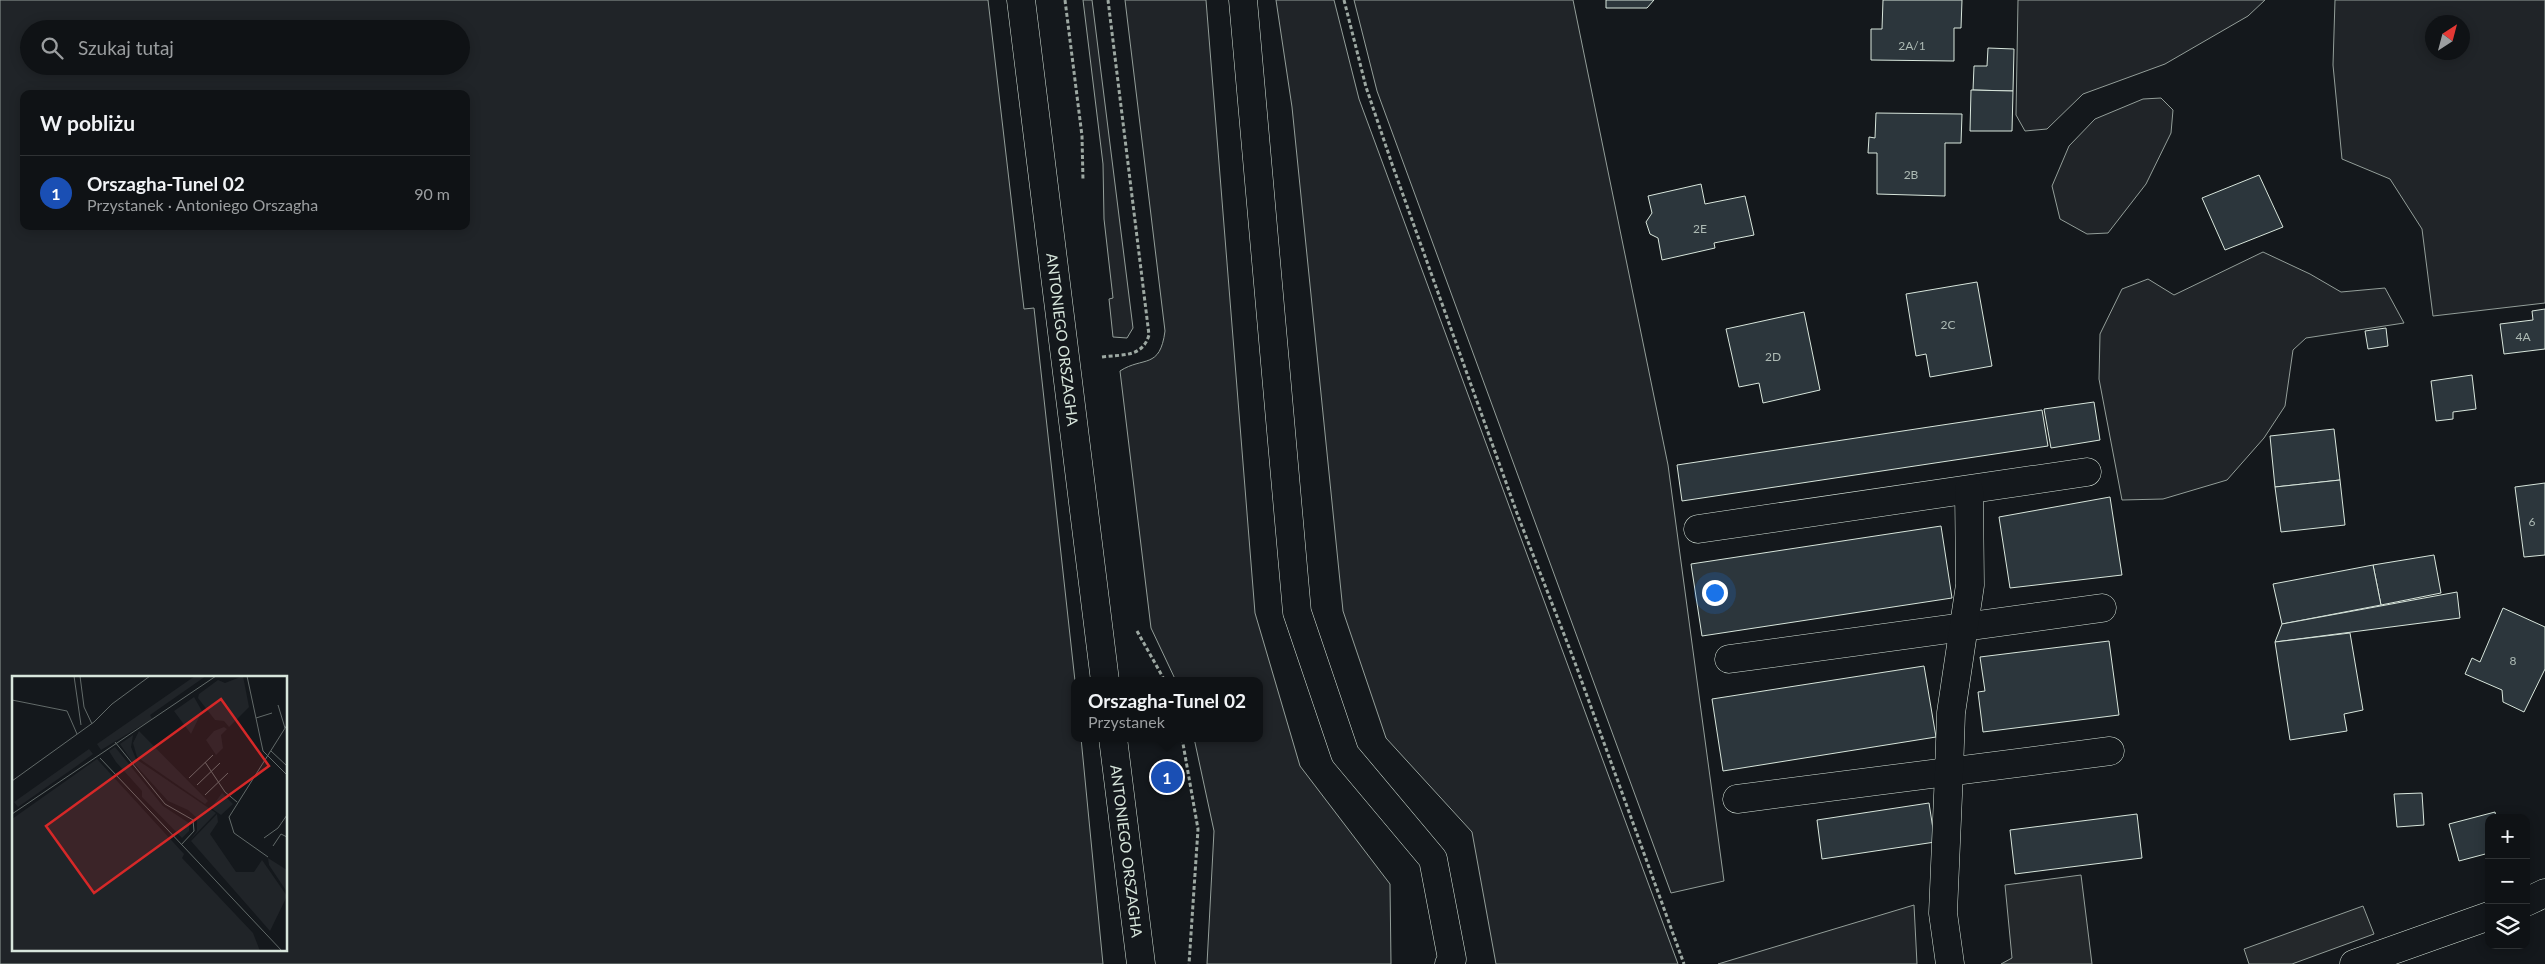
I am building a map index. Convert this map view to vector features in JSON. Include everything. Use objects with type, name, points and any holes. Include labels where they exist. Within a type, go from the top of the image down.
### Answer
[{"type":"street","name":"ANTONIEGO ORSZAGHA","points":[[1021,0],[1105,677]]},
{"type":"street","points":[[1243,0],[1297,612],[1346,754],[1433,859],[1452,958],[1449,964]]},
{"type":"street","points":[[1698,529],[2087,472]]},
{"type":"street","points":[[1950,964],[1943,913],[1952,713],[1970,585],[1970,490]]},
{"type":"street","points":[[1729,659],[2102,608]]},
{"type":"street","name":"ANTONIEGO ORSZAGHA","points":[[1113,742],[1141,964]]},
{"type":"street","points":[[1737,799],[2110,751]]},
{"type":"street","points":[[2530,900],[2545,893]]},
{"type":"street","points":[[2354,964],[2485,917]]},
{"type":"path","points":[[1102,357],[1139,352],[1146,345],[1149,335],[1108,0]]},
{"type":"path","points":[[1344,0],[1366,87],[1392,164],[1518,516],[1574,660],[1684,964]]},
{"type":"path","points":[[1183,742],[1198,829],[1189,964]]},
{"type":"shaded area","points":[[0,0],[988,0],[1024,309],[1034,308],[1075,677],[1071,677],[1071,742],[1081,742],[1103,964],[0,964]]},
{"type":"shaded area","points":[[1083,0],[1092,0],[1133,328],[1127,338],[1113,337],[1109,299],[1113,298],[1104,219],[1103,164]]},
{"type":"shaded area","points":[[1125,0],[1206,0],[1255,613],[1300,766],[1390,884],[1391,964],[1207,964],[1214,831],[1195,742],[1263,742],[1263,677],[1174,677],[1151,628],[1120,371],[1155,357],[1163,343],[1165,331]]},
{"type":"shaded area","points":[[1276,0],[1334,0],[1359,99],[1678,964],[1496,964],[1472,832],[1386,738],[1343,611],[1292,107]]},
{"type":"shaded area","points":[[1354,0],[1573,0],[1668,465],[1724,881],[1671,893],[1377,91]]},
{"type":"shaded area","points":[[2018,0],[2265,0],[2248,16],[2165,64],[2083,94],[2047,129],[2025,131],[2016,115]]},
{"type":"shaded area","points":[[2335,0],[2545,0],[2545,303],[2433,316],[2422,229],[2390,179],[2342,159],[2333,65]]},
{"type":"shaded area","points":[[2161,98],[2173,110],[2171,133],[2146,184],[2108,233],[2087,234],[2060,219],[2052,186],[2069,146],[2095,119],[2143,99]]},
{"type":"shaded area","points":[[2263,252],[2310,274],[2341,292],[2385,288],[2404,323],[2306,338],[2293,350],[2285,406],[2264,438],[2227,480],[2163,499],[2122,500],[2099,379],[2100,334],[2122,289],[2148,279],[2174,295]]},
{"type":"shaded area","points":[[2081,875],[2092,964],[2001,964],[2012,958],[2005,885]]},
{"type":"shaded area","points":[[1914,905],[1917,964],[1718,964]]},
{"type":"shaded area","points":[[2363,906],[2374,934],[2292,964],[2249,964],[2244,949]]},
{"type":"building","points":[[1606,0],[1654,0],[1647,8],[1606,8]]},
{"type":"building","points":[[1883,0],[1962,0],[1961,28],[1954,28],[1954,61],[1871,60],[1871,29],[1882,29]]},
{"type":"building","points":[[1988,48],[2014,49],[2013,91],[1973,90],[1974,66],[1987,66]]},
{"type":"building","points":[[1971,90],[2013,91],[2012,131],[1970,131]]},
{"type":"building","points":[[1876,113],[1962,114],[1961,143],[1945,143],[1945,196],[1877,194],[1877,153],[1868,153],[1869,137],[1875,138]]},
{"type":"building","points":[[2259,175],[2283,227],[2225,250],[2202,198]]},
{"type":"building","points":[[1701,184],[1705,204],[1745,196],[1754,235],[1714,243],[1715,248],[1662,260],[1658,238],[1650,234],[1646,222],[1652,213],[1648,196]]},
{"type":"building","points":[[1977,282],[1992,366],[1930,377],[1926,354],[1916,356],[1906,294]]},
{"type":"building","points":[[2545,309],[2545,349],[2504,354],[2500,324],[2533,320],[2532,311]]},
{"type":"building","points":[[1804,312],[1820,390],[1763,403],[1759,383],[1739,387],[1726,329]]},
{"type":"building","points":[[2386,328],[2388,346],[2368,349],[2365,331]]},
{"type":"building","points":[[2472,375],[2476,409],[2453,412],[2453,419],[2436,421],[2431,381]]},
{"type":"building","points":[[2094,402],[2100,440],[2051,448],[2044,409]]},
{"type":"building","points":[[2042,410],[2048,446],[1682,501],[1677,465]]},
{"type":"building","points":[[2334,429],[2340,480],[2275,487],[2270,436]]},
{"type":"building","points":[[2340,480],[2345,525],[2281,532],[2275,487]]},
{"type":"building","points":[[2545,483],[2545,555],[2524,557],[2515,487]]},
{"type":"building","points":[[2110,497],[2122,575],[2010,588],[1999,517]]},
{"type":"building","points":[[1941,526],[1952,598],[1702,636],[1691,564]]},
{"type":"building","points":[[2434,555],[2441,593],[2381,605],[2373,565]]},
{"type":"building","points":[[2373,565],[2381,605],[2282,624],[2273,584]]},
{"type":"building","points":[[2457,592],[2460,618],[2275,642],[2282,624]]},
{"type":"building","points":[[2503,608],[2545,627],[2545,669],[2524,712],[2503,702],[2502,690],[2465,674],[2472,658],[2480,662]]},
{"type":"building","points":[[2350,633],[2363,710],[2344,714],[2347,731],[2290,740],[2275,642]]},
{"type":"building","points":[[2109,641],[2119,715],[1983,732],[1978,692],[1985,691],[1980,657]]},
{"type":"building","points":[[1924,666],[1936,737],[1723,771],[1712,699]]},
{"type":"building","points":[[2422,793],[2424,825],[2397,827],[2394,794]]},
{"type":"building","points":[[1929,803],[1935,842],[1822,859],[1817,820]]},
{"type":"building","points":[[2137,814],[2142,858],[2015,874],[2010,830]]},
{"type":"building","points":[[2485,815],[2485,854],[2459,861],[2449,824]]},
{"type":"place","name":"Orszagha-Tunel 02","points":[[1167,777]]}]
